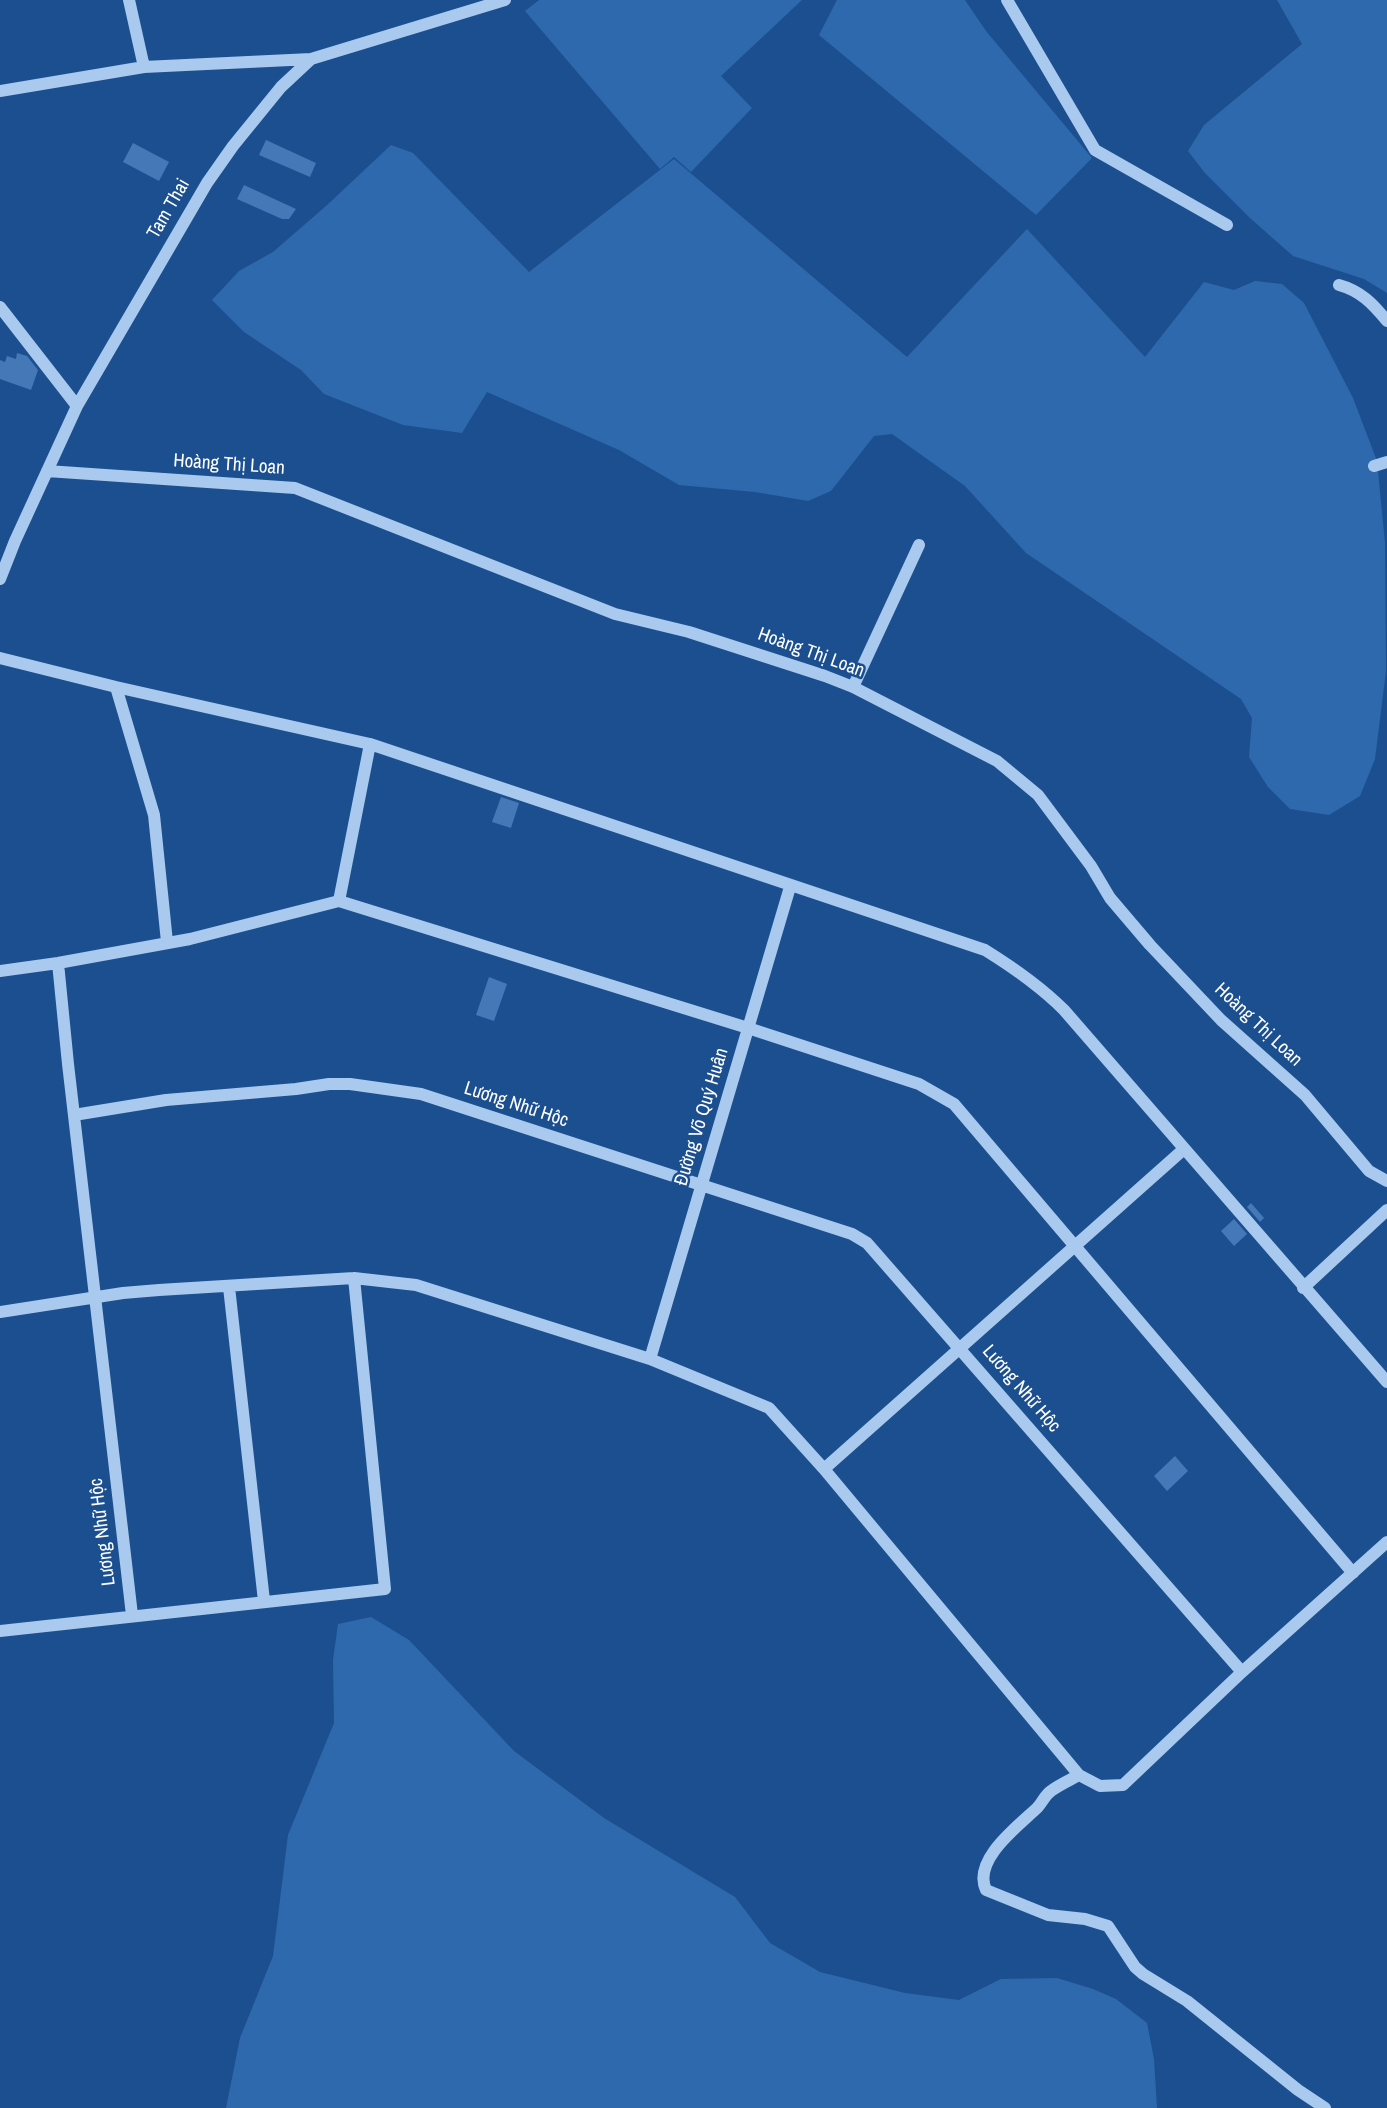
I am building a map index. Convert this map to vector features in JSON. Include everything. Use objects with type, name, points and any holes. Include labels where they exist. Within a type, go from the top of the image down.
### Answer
[{"type":"street","points":[[129,0],[144,67]]},
{"type":"street","name":"Tam Thai","points":[[0,579],[77,405],[207,183],[233,146],[281,88],[311,59],[505,0]]},
{"type":"street","points":[[1007,0],[1095,150],[1227,225]]},
{"type":"street","points":[[0,91],[144,67],[311,59]]},
{"type":"street","points":[[1339,285],[1354,289],[1387,321]]},
{"type":"street","points":[[0,306],[77,405]]},
{"type":"street","points":[[1374,467],[1387,462]]},
{"type":"street","name":"Hoàng Thị Loan","points":[[47,471],[295,488],[615,614],[690,632],[853,687],[997,761],[1038,795],[1091,866],[1110,898],[1150,945],[1221,1020],[1305,1096],[1369,1171],[1387,1181]]},
{"type":"street","points":[[853,687],[919,545]]},
{"type":"street","points":[[0,658],[116,688],[370,744],[790,887],[985,950],[1016,969],[1064,1010],[1387,1382]]},
{"type":"street","points":[[116,688],[154,815],[167,942]]},
{"type":"street","points":[[339,901],[370,744]]},
{"type":"street","name":"Đường Võ Quý Huân","points":[[650,1359],[790,887]]},
{"type":"street","points":[[0,971],[190,939],[339,901],[919,1084],[954,1104],[1353,1573]]},
{"type":"street","points":[[58,963],[74,1115]]},
{"type":"street","name":"Lương Nhữ Hộc","points":[[132,1615],[74,1115],[166,1100],[350,1084],[421,1094],[852,1234],[867,1243],[1242,1672]]},
{"type":"street","points":[[824,1469],[1184,1149]]},
{"type":"street","points":[[1303,1288],[1387,1210]]},
{"type":"street","points":[[0,1312],[123,1293],[354,1278],[416,1284],[650,1359],[769,1408],[824,1469],[1079,1776],[1100,1786],[1123,1785],[1242,1672],[1387,1542]]},
{"type":"street","points":[[0,1631],[385,1589],[354,1278]]},
{"type":"street","points":[[229,1287],[264,1601]]},
{"type":"street","points":[[1079,1776],[1050,1792],[1037,1808],[1006,1836],[988,1861],[982,1883],[986,1890],[1048,1915],[1098,1922],[1108,1926],[1135,1967],[1143,1974],[1187,2001],[1298,2090],[1325,2108]]},
{"type":"shaded area","points":[[539,0],[802,0],[721,76],[752,108],[691,172],[674,157],[660,169],[525,11]]},
{"type":"shaded area","points":[[837,0],[965,0],[986,31],[1092,158],[1036,215],[819,35]]},
{"type":"shaded area","points":[[1277,0],[1387,0],[1387,293],[1364,279],[1293,256],[1205,173],[1188,151],[1204,125],[1302,44]]},
{"type":"shaded area","points":[[391,145],[413,153],[529,272],[674,159],[907,357],[1027,229],[1145,357],[1204,282],[1234,290],[1255,281],[1282,284],[1304,303],[1353,398],[1377,461],[1385,543],[1386,671],[1375,759],[1360,796],[1329,815],[1290,809],[1268,787],[1249,757],[1252,718],[1241,699],[1026,553],[965,486],[892,434],[874,436],[831,491],[808,501],[755,492],[679,485],[619,450],[487,392],[462,433],[403,425],[324,394],[301,370],[244,332],[212,300],[239,271],[273,252]]},
{"type":"shaded area","points":[[371,1617],[409,1640],[514,1751],[604,1818],[735,1897],[770,1943],[820,1972],[905,1993],[959,2000],[1001,1979],[1057,1978],[1116,1999],[1147,2023],[1154,2059],[1157,2108],[226,2108],[240,2038],[273,1956],[288,1835],[334,1723],[333,1660],[338,1624]]},
{"type":"building","points":[[266,140],[316,163],[310,177],[259,155]]},
{"type":"building","points":[[133,143],[169,162],[159,181],[123,162]]},
{"type":"building","points":[[244,185],[296,209],[289,219],[282,219],[237,199]]},
{"type":"building","points":[[17,353],[27,356],[38,370],[31,390],[0,379],[0,360],[5,362],[7,356],[16,359]]},
{"type":"building","points":[[501,797],[519,803],[511,828],[492,822]]},
{"type":"building","points":[[489,977],[507,984],[494,1021],[476,1015]]},
{"type":"building","points":[[1251,1203],[1264,1218],[1260,1222],[1247,1207]]},
{"type":"building","points":[[1234,1219],[1247,1234],[1234,1246],[1221,1231]]},
{"type":"building","points":[[1175,1456],[1188,1471],[1167,1491],[1154,1476]]}]
